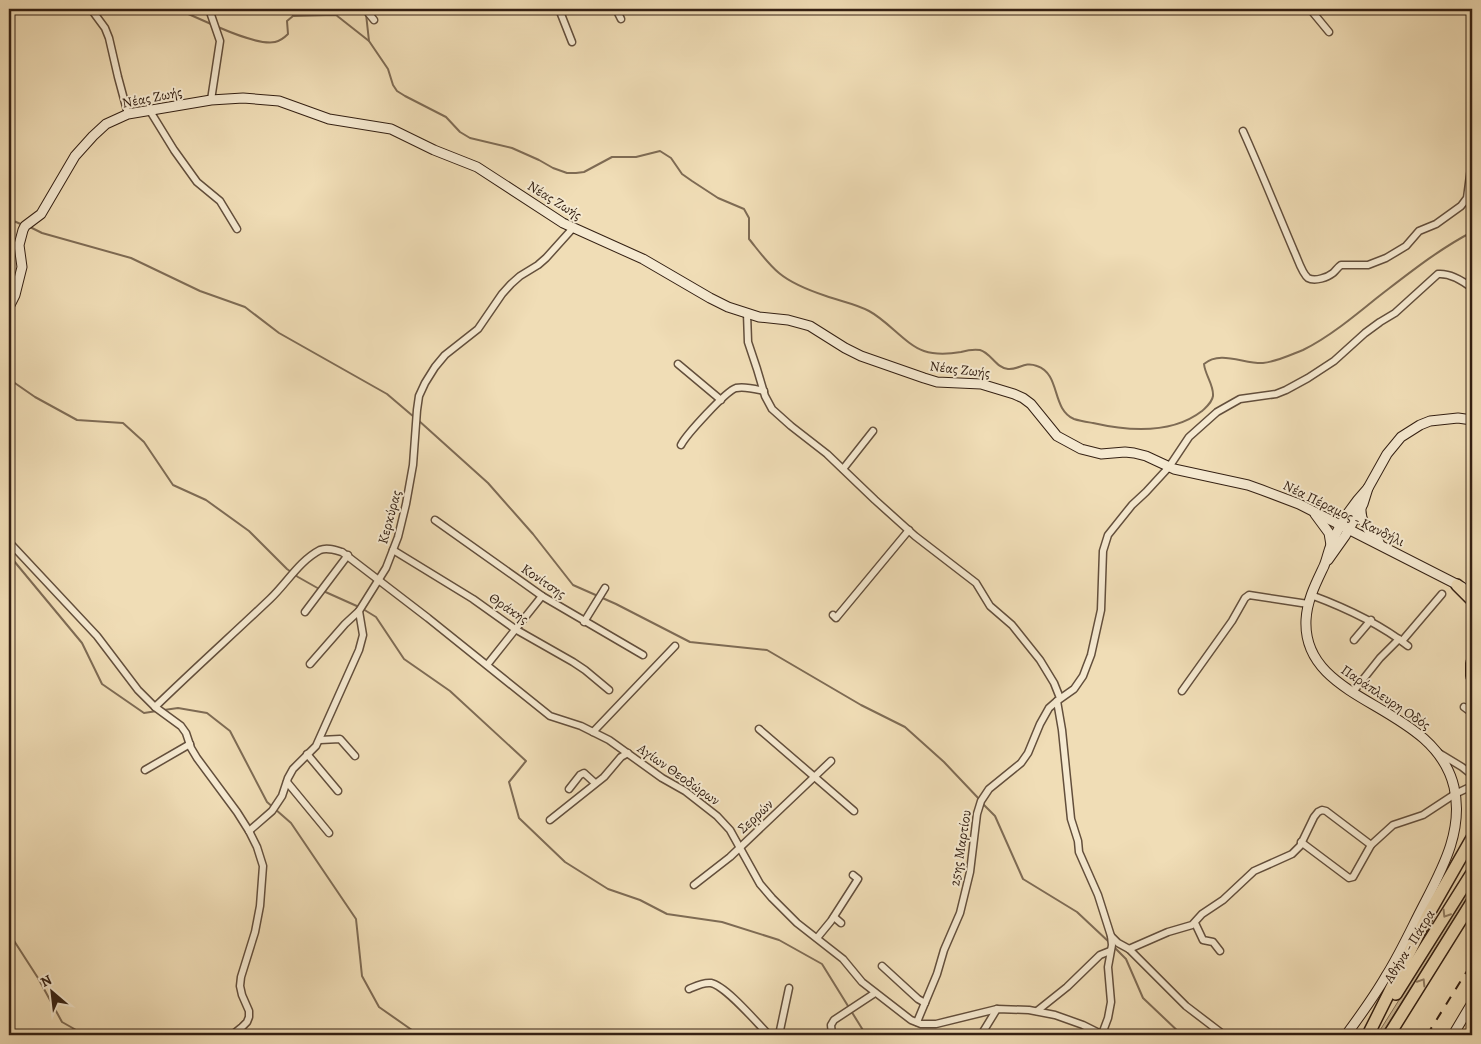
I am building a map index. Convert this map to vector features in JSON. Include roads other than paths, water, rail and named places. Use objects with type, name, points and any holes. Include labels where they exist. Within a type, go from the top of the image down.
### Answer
[{"type":"highway","points":[[1457,584],[1472,600]]},
{"type":"highway","points":[[1472,663],[1472,676]]},
{"type":"highway","points":[[1369,1035],[1428,915],[1472,838]]},
{"type":"highway","name":"Αθήνα - Πάτρα","points":[[1369,1035],[1472,873]]},
{"type":"highway","points":[[1389,1035],[1472,902]]},
{"type":"street","points":[[91,9],[110,38],[128,114]]},
{"type":"street","points":[[209,9],[212,20],[217,28],[220,45],[211,100]]},
{"type":"street","points":[[365,9],[374,20]]},
{"type":"street","points":[[559,9],[572,42]]},
{"type":"street","points":[[616,9],[621,19]]},
{"type":"street","points":[[1310,9],[1329,32]]},
{"type":"street","name":"Νέας Ζωής","points":[[9,307],[15,295],[22,267],[19,245],[25,226],[41,214],[75,156],[86,142],[106,124],[128,114],[150,112],[211,100],[244,98],[279,100],[329,119],[391,129],[482,170],[563,223],[643,259],[710,298],[746,313],[759,317],[793,321],[810,326],[861,356],[937,382],[986,385],[1008,391],[1026,400],[1057,436],[1081,449],[1101,454],[1134,453],[1146,456],[1169,467]]},
{"type":"street","points":[[150,112],[197,182],[220,201],[237,229]]},
{"type":"street","points":[[1243,131],[1273,197],[1299,262],[1306,275],[1312,279],[1328,276],[1341,265],[1368,265],[1386,258],[1406,246],[1419,231],[1436,224],[1461,206],[1467,198],[1472,160]]},
{"type":"street","name":"Κερκύρας","points":[[310,664],[359,611],[386,568],[398,537],[406,504],[414,465],[419,396],[425,383],[445,355],[478,329],[511,284],[546,258],[573,228]]},
{"type":"street","name":"25ης Μαρτίου","points":[[917,1022],[962,908],[970,872],[980,801],[989,789],[1021,763],[1028,753],[1044,716],[1058,700],[1079,682],[1091,655],[1101,610],[1102,570],[1105,542],[1108,535],[1132,505],[1169,467],[1189,438],[1217,412],[1240,399],[1276,394],[1308,378],[1334,361],[1365,333],[1395,313],[1438,274],[1441,273],[1453,277],[1472,288]]},
{"type":"street","points":[[746,313],[748,342],[768,402],[779,415],[827,454],[909,530],[976,583],[990,606],[1012,625],[1040,660],[1054,683],[1062,730],[1071,819],[1078,841],[1079,852],[1098,894],[1111,936],[1108,967],[1112,1002],[1103,1035]]},
{"type":"street","points":[[678,364],[721,400]]},
{"type":"street","points":[[681,445],[684,439],[729,392],[736,388],[745,388],[764,392]]},
{"type":"street","name":"Παράπλευρη Οδός","points":[[1325,564],[1342,542],[1349,509],[1368,488],[1390,450],[1401,437],[1420,425],[1438,419],[1458,418],[1472,420]]},
{"type":"street","points":[[843,469],[873,431]]},
{"type":"street","name":"Νέα Πέραμος - Κανδήλι","points":[[1169,467],[1248,485],[1290,500],[1472,592]]},
{"type":"street","name":"Παράπλευρη Οδός","points":[[1346,1035],[1388,974],[1448,856],[1456,822],[1455,794],[1449,773],[1438,752],[1425,738],[1407,724],[1353,692],[1328,674],[1313,654],[1307,638],[1306,620],[1310,599],[1331,545],[1363,504],[1368,488]]},
{"type":"street","points":[[1363,504],[1361,516],[1363,521],[1382,546]]},
{"type":"street","points":[[1311,510],[1329,533],[1331,545]]},
{"type":"street","name":"Κονίτσης","points":[[435,520],[542,596],[643,655]]},
{"type":"street","points":[[833,615],[836,618],[909,530]]},
{"type":"street","points":[[9,542],[97,636],[138,690],[155,707],[181,726],[197,758],[249,831],[262,862],[262,883],[255,932],[241,976],[240,986],[249,1011],[249,1017],[242,1027],[232,1035]]},
{"type":"street","points":[[155,707],[271,598],[311,557],[322,549],[331,549],[348,555],[305,612]]},
{"type":"street","name":"Θράκης","points":[[393,550],[473,599],[515,629],[585,670],[609,690]]},
{"type":"street","name":"Αγίων Θεοδώρων","points":[[348,555],[550,716],[575,723],[609,740],[662,778],[685,791],[717,816],[730,830],[765,891],[797,923],[844,958],[862,982],[904,1016],[926,1025],[997,1009],[1037,1011],[1083,1024],[1103,1035]]},
{"type":"street","points":[[584,622],[605,588]]},
{"type":"street","points":[[1353,692],[1380,658],[1401,640],[1442,594]]},
{"type":"street","points":[[1182,691],[1232,621],[1245,598],[1249,595],[1310,599],[1343,607],[1371,620],[1408,646]]},
{"type":"street","points":[[487,665],[542,596]]},
{"type":"street","points":[[249,831],[278,802],[293,769],[320,740],[361,646],[363,635],[359,611]]},
{"type":"street","points":[[1354,640],[1371,620]]},
{"type":"street","points":[[593,732],[675,646]]},
{"type":"street","points":[[1464,707],[1472,713]]},
{"type":"street","points":[[759,729],[854,811]]},
{"type":"street","points":[[320,740],[340,739],[355,756]]},
{"type":"street","points":[[145,770],[190,744]]},
{"type":"street","points":[[1438,752],[1472,775]]},
{"type":"street","points":[[550,820],[604,776],[621,757],[628,753]]},
{"type":"street","points":[[307,754],[338,790]]},
{"type":"street","name":"Σερρών","points":[[694,885],[719,867],[831,761]]},
{"type":"street","points":[[569,789],[580,775],[584,773],[595,783]]},
{"type":"street","points":[[287,782],[329,833]]},
{"type":"street","points":[[1301,842],[1349,878],[1353,877],[1371,845],[1392,825],[1423,815],[1455,794],[1472,786]]},
{"type":"street","points":[[1129,949],[1161,934],[1195,923],[1202,914],[1224,900],[1254,871],[1292,854],[1300,846],[1318,812],[1322,810],[1326,811],[1371,845]]},
{"type":"street","points":[[817,938],[834,917],[858,879],[853,874]]},
{"type":"street","points":[[834,917],[841,924]]},
{"type":"street","points":[[1195,923],[1203,940],[1213,942],[1220,952]]},
{"type":"street","points":[[1111,936],[1118,943],[1129,949],[1186,1006],[1224,1035]]},
{"type":"street","points":[[1037,1011],[1067,987],[1100,955],[1110,951]]},
{"type":"street","points":[[882,966],[918,999],[925,1003]]},
{"type":"street","points":[[689,989],[707,983],[719,986],[769,1035]]},
{"type":"street","points":[[778,1035],[789,988]]},
{"type":"street","points":[[832,1035],[831,1025],[834,1020],[875,993]]},
{"type":"street","points":[[1453,1035],[1472,1003]]},
{"type":"street","points":[[981,1035],[997,1009]]},
{"type":"waterway","points":[[177,9],[211,24]]},
{"type":"waterway","points":[[292,9],[293,16]]},
{"type":"waterway","points":[[366,14],[369,41]]},
{"type":"waterway","points":[[218,27],[254,40],[275,42],[288,34],[287,21],[293,16],[336,15],[369,41],[388,69],[397,91],[446,117],[460,132],[470,138],[512,148],[567,173],[584,172],[612,157],[636,157],[660,151],[671,158],[682,174],[692,181],[718,198],[744,209],[749,218],[749,239],[771,265],[790,281],[814,292],[869,311],[910,344],[924,351],[942,354],[980,350],[1004,368],[1012,369],[1029,364],[1037,366],[1045,370],[1050,376],[1062,408],[1067,414],[1076,420],[1106,426],[1149,429],[1177,424],[1190,419],[1209,405],[1213,396],[1204,364],[1210,360],[1225,358],[1263,363],[1303,350],[1342,326],[1436,254],[1472,232]]},
{"type":"waterway","points":[[9,219],[23,225]]},
{"type":"waterway","points":[[30,227],[42,233],[131,258],[200,291],[245,307],[279,333],[387,394],[414,417]]},
{"type":"waterway","points":[[9,379],[35,397],[77,420],[123,423],[144,442],[173,485],[206,500],[249,531],[287,569],[298,577],[321,590],[359,607]]},
{"type":"waterway","points":[[418,420],[488,483],[533,534],[573,585],[616,604],[690,642],[767,650],[861,705],[905,727],[944,762],[980,800]]},
{"type":"waterway","points":[[9,555],[82,643],[102,684],[144,713],[157,711]]},
{"type":"waterway","points":[[363,609],[376,617],[404,659],[450,691],[526,761],[509,782],[519,818],[565,862],[608,889],[640,900],[667,914],[722,922],[779,940],[822,964],[866,1035]]},
{"type":"waterway","points":[[164,710],[178,708],[207,713],[230,731],[267,802],[291,823],[356,919],[362,976],[379,1007],[419,1035]]},
{"type":"waterway","points":[[983,804],[995,816],[1023,879],[1077,912],[1109,942]]},
{"type":"waterway","points":[[9,933],[38,978],[62,1022],[85,1035]]},
{"type":"waterway","points":[[1114,947],[1126,959],[1143,998],[1182,1035]]},
{"type":"railway","points":[[1427,1035],[1472,963]]}]
